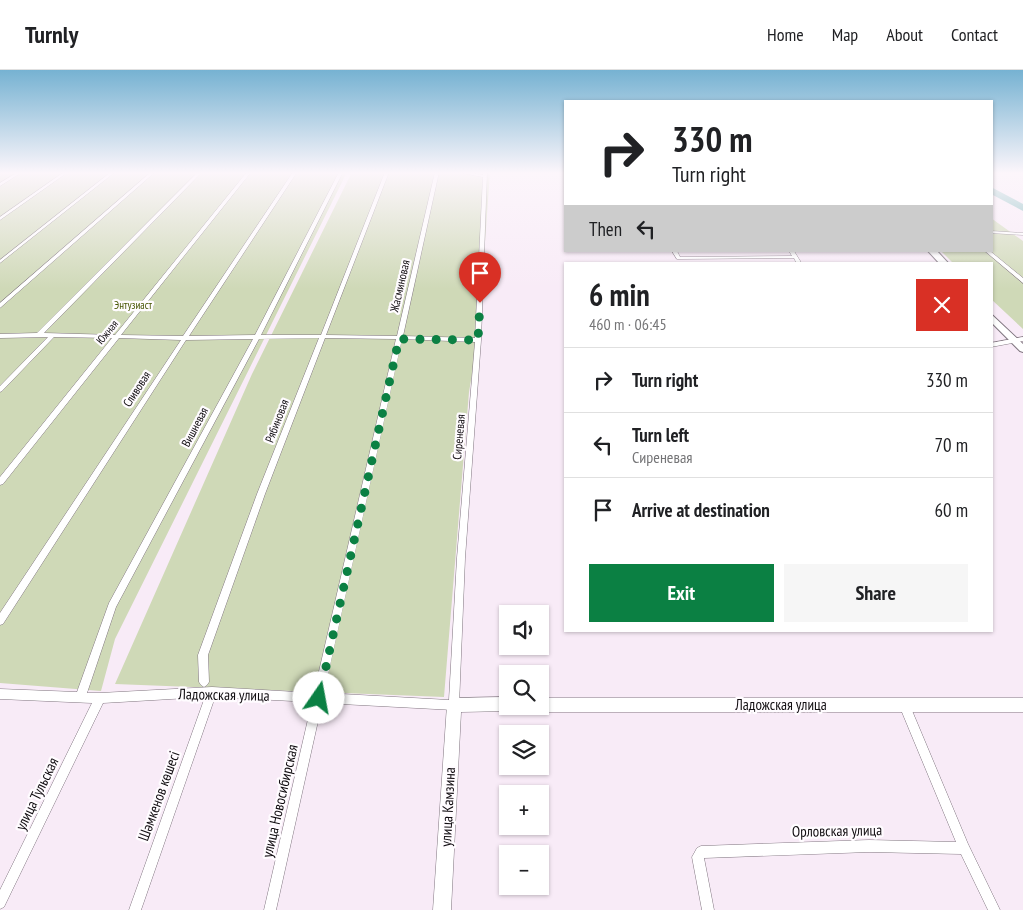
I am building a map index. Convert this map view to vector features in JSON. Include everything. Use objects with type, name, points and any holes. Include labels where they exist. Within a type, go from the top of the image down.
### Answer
[{"type":"main road","points":[[925,252],[935,262]]},
{"type":"main road","points":[[933,252],[943,262]]},
{"type":"main road","points":[[993,310],[1020,339],[1023,349]]},
{"type":"main road","points":[[993,319],[1020,339]]},
{"type":"main road","name":"Ладожская улица","points":[[454,705],[499,704]]},
{"type":"main road","name":"улица Камзина","points":[[442,910],[454,705]]},
{"type":"main road","name":"Ладожская улица","points":[[549,705],[1023,705]]},
{"type":"street","points":[[0,219],[11,211]]},
{"type":"street","points":[[0,262],[64,211]]},
{"type":"street","points":[[0,306],[108,211]]},
{"type":"street","points":[[39,335],[161,211]]},
{"type":"street","name":"Южная","points":[[0,482],[217,211]]},
{"type":"street","name":"Сливовая","points":[[0,621],[184,338],[270,211]]},
{"type":"street","name":"Вишневая","points":[[80,697],[112,606],[257,337],[321,211]]},
{"type":"street","name":"Рябиновая","points":[[204,682],[202,655],[261,494],[371,211]]},
{"type":"street","name":"Жасминовая","points":[[319,698],[428,211]]},
{"type":"street","name":"Сиреневая","points":[[454,705],[460,558],[478,340],[483,211]]},
{"type":"street","points":[[993,232],[1023,234]]},
{"type":"street","points":[[675,252],[679,258],[795,257]]},
{"type":"street","points":[[792,252],[799,262]]},
{"type":"street","points":[[988,252],[1023,281]]},
{"type":"street","points":[[764,257],[767,262]]},
{"type":"street","points":[[0,390],[53,335]]},
{"type":"street","points":[[0,336],[53,335],[184,338],[322,336],[478,340]]},
{"type":"street","points":[[993,345],[1020,339]]},
{"type":"street","name":"Ладожская улица","points":[[0,694],[100,698],[212,692],[454,705]]},
{"type":"street","name":"Шәмкенов көшесі","points":[[135,910],[212,692]]},
{"type":"street","name":"улица Тульская","points":[[0,903],[100,698]]},
{"type":"street","name":"улица Новосибирская","points":[[270,910],[319,698]]},
{"type":"street","points":[[904,705],[964,848],[994,910]]},
{"type":"street","name":"Орловская улица","points":[[708,910],[698,857],[701,852],[869,846],[964,848]]},
{"type":"green space","name":"Энтузиаст","points":[[0,211],[328,211],[115,639],[101,691],[0,683]]},
{"type":"green space","points":[[333,211],[487,211],[478,340],[469,392],[444,697],[115,684],[252,374]]},
{"type":"green space","points":[[993,219],[1023,241],[1023,329],[993,301],[993,262],[952,262],[942,252],[993,252]]},
{"type":"route","points":[[319,698],[399,339],[478,340],[480,303]]}]
